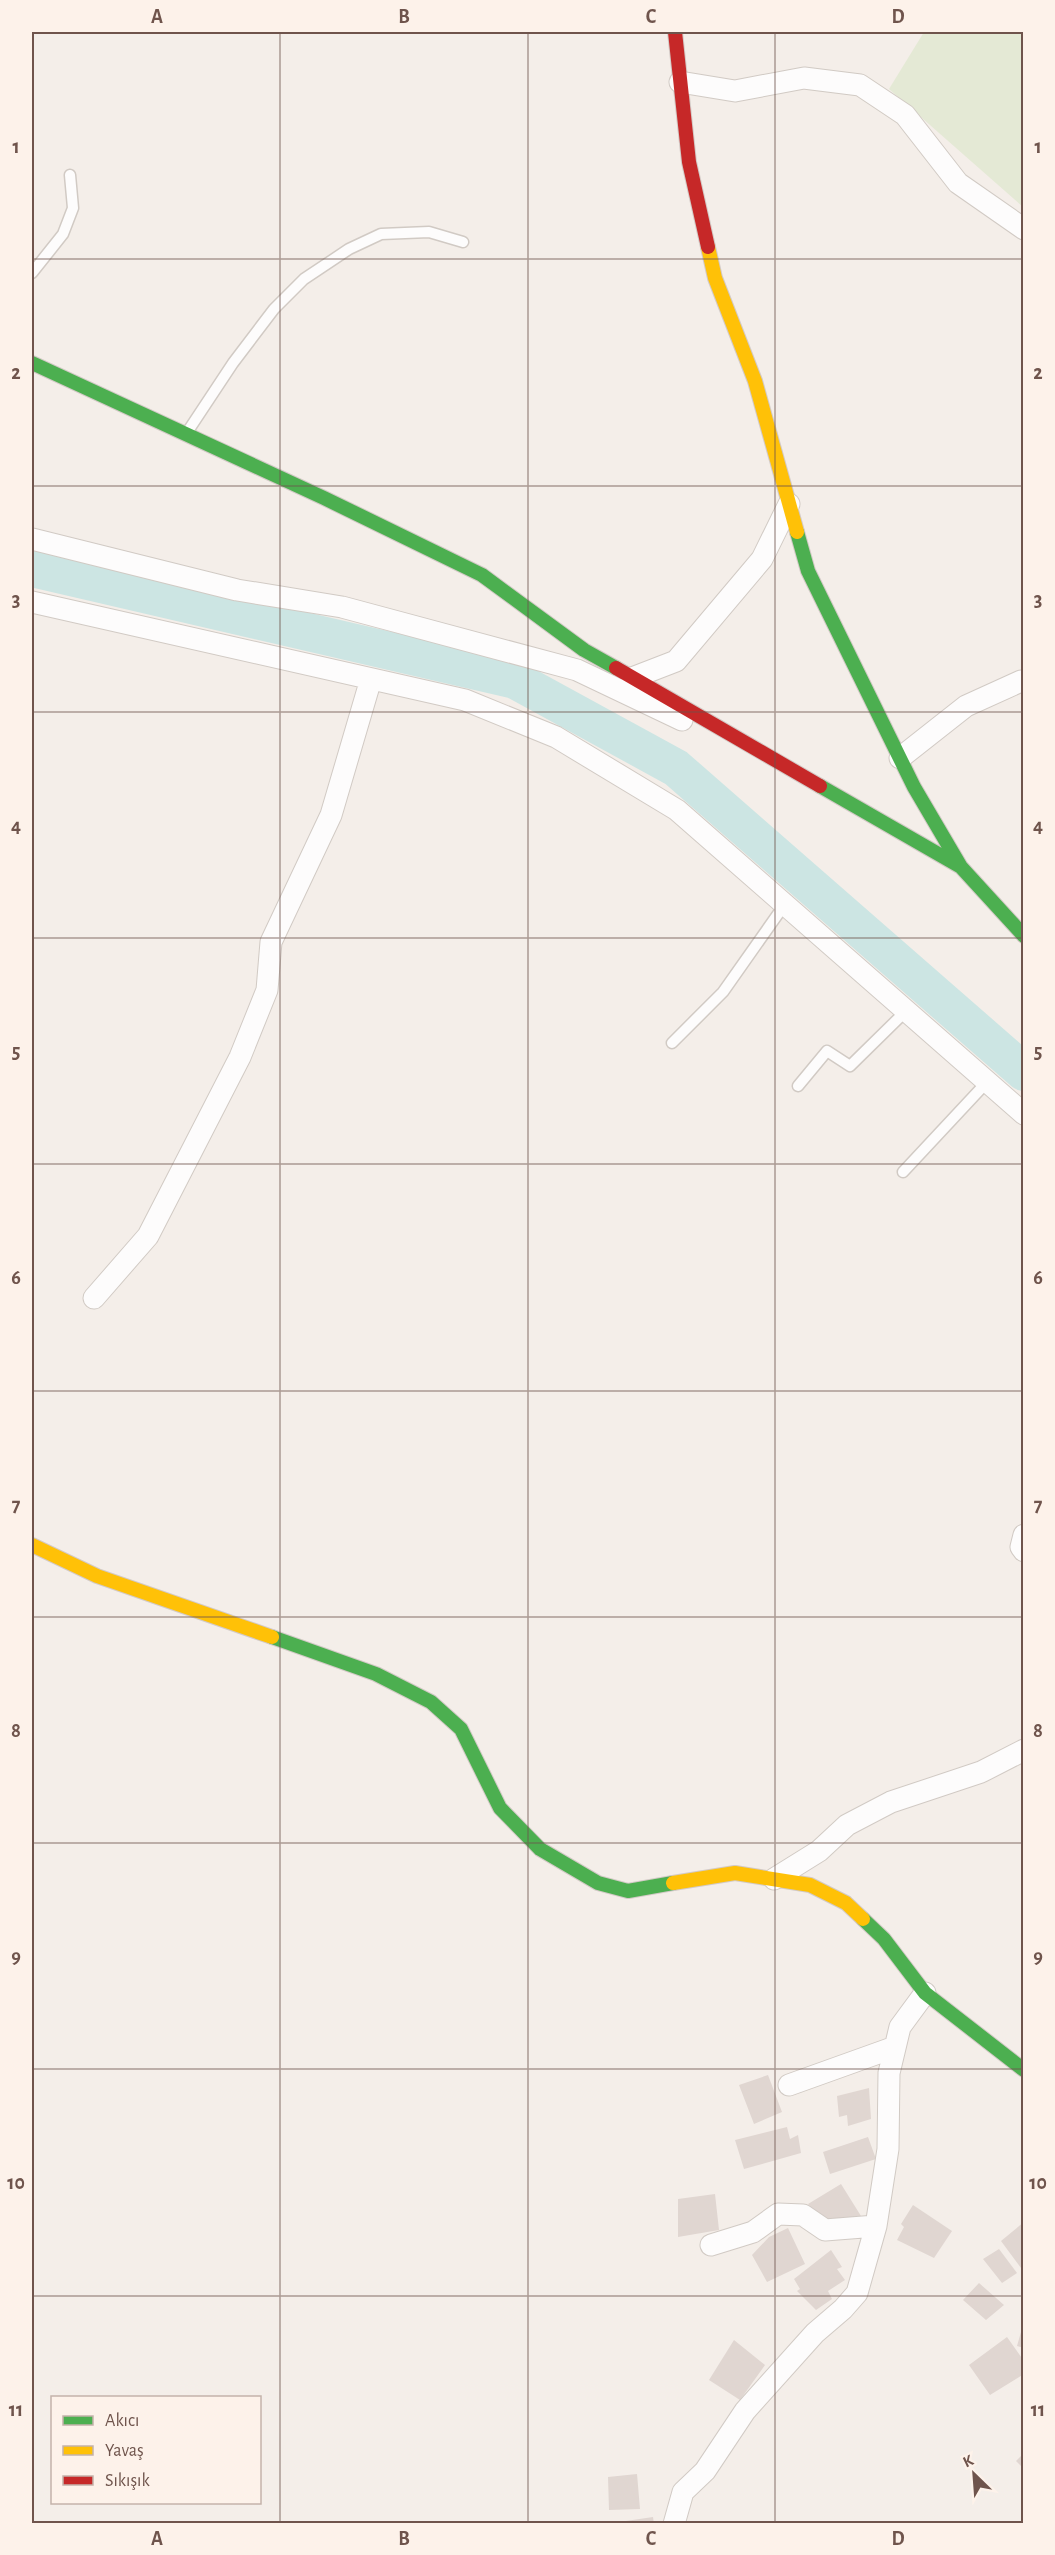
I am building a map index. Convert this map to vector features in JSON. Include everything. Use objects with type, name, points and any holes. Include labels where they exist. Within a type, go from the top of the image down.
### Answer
[{"type":"street","points":[[675,32],[689,162],[715,278],[755,381],[808,571],[914,787],[961,867],[1023,936]]},
{"type":"street","points":[[680,82],[735,91],[804,78],[860,85],[905,115],[958,183],[1023,229]]},
{"type":"street","points":[[32,363],[482,575],[584,650],[961,867]]},
{"type":"street","points":[[632,678],[676,661],[762,560],[789,504]]},
{"type":"street","points":[[32,539],[237,590],[342,607],[577,670],[700,729],[737,739]]},
{"type":"street","points":[[32,602],[465,699],[556,737],[677,810],[1023,1114]]},
{"type":"street","points":[[94,1298],[148,1236],[240,1057],[267,990],[271,942],[331,814],[370,679]]},
{"type":"street","points":[[900,758],[966,706],[1021,681]]},
{"type":"street","points":[[1023,1535],[1021,1547],[1023,1551]]},
{"type":"street","points":[[32,1545],[97,1576],[376,1674],[431,1702],[461,1729],[500,1808],[540,1850],[598,1883],[628,1892],[735,1873],[810,1885],[846,1903],[884,1939],[925,1993],[1023,2070]]},
{"type":"street","points":[[774,1879],[819,1851],[847,1825],[891,1802],[981,1772],[1023,1750]]},
{"type":"street","points":[[674,2523],[683,2492],[705,2471],[745,2411],[815,2333],[843,2309],[857,2293],[876,2226],[888,2149],[889,2073],[900,2027],[925,1993]]},
{"type":"street","points":[[789,2085],[895,2047]]},
{"type":"street","points":[[711,2245],[753,2232],[778,2214],[803,2215],[825,2230],[876,2226]]},
{"type":"lane","points":[[32,273],[63,234],[73,208],[70,175]]},
{"type":"lane","points":[[186,435],[233,363],[274,309],[304,279],[349,249],[381,234],[429,232],[463,242]]},
{"type":"lane","points":[[672,1043],[723,992],[785,904]]},
{"type":"lane","points":[[798,1086],[827,1051],[850,1066],[907,1010]]},
{"type":"lane","points":[[903,1172],[987,1082]]},
{"type":"green space","points":[[924,32],[1023,32],[1023,207],[889,89]]},
{"type":"building","points":[[768,2075],[782,2112],[754,2124],[739,2085]]},
{"type":"building","points":[[869,2088],[871,2119],[848,2126],[847,2115],[839,2117],[837,2096]]},
{"type":"building","points":[[787,2127],[790,2139],[798,2135],[801,2153],[744,2169],[735,2140]]},
{"type":"building","points":[[868,2137],[876,2159],[830,2174],[823,2152]]},
{"type":"building","points":[[841,2184],[861,2216],[826,2227],[808,2204]]},
{"type":"building","points":[[715,2194],[719,2230],[678,2237],[678,2199]]},
{"type":"building","points":[[913,2205],[952,2231],[934,2258],[897,2240],[904,2227],[901,2224]]},
{"type":"building","points":[[1024,2222],[1024,2272],[1001,2241]]},
{"type":"building","points":[[788,2228],[805,2264],[767,2282],[752,2255],[769,2237]]},
{"type":"building","points":[[999,2249],[1017,2273],[1002,2283],[983,2259]]},
{"type":"building","points":[[831,2250],[842,2267],[837,2269],[845,2280],[828,2291],[832,2299],[816,2310],[797,2291],[800,2289],[794,2279]]},
{"type":"building","points":[[979,2283],[1004,2305],[986,2320],[963,2300]]},
{"type":"building","points":[[1024,2326],[1024,2348],[1017,2346]]},
{"type":"building","points":[[1007,2337],[1024,2361],[1024,2374],[990,2395],[969,2365]]},
{"type":"building","points":[[734,2340],[765,2365],[740,2400],[709,2380]]},
{"type":"building","points":[[1024,2453],[1024,2469],[1016,2461]]},
{"type":"building","points":[[637,2474],[640,2509],[609,2510],[608,2477]]},
{"type":"building","points":[[653,2517],[654,2524],[619,2524],[619,2522]]},
{"type":"waterway","points":[[32,568],[515,680],[676,768],[1024,1072]]},
{"type":"traffic: fast","points":[[32,363],[324,498],[482,575],[584,650],[616,668]]},
{"type":"traffic: fast","points":[[797,532],[808,571],[914,787],[961,867],[1024,936]]},
{"type":"traffic: fast","points":[[820,786],[961,867]]},
{"type":"traffic: fast","points":[[272,1637],[376,1674],[431,1702],[461,1729],[500,1808],[540,1849],[598,1883],[628,1891],[673,1883]]},
{"type":"traffic: fast","points":[[863,1919],[884,1939],[925,1993],[1024,2070]]},
{"type":"traffic: slow","points":[[708,247],[715,278],[755,381],[797,532]]},
{"type":"traffic: slow","points":[[32,1545],[97,1576],[272,1637]]},
{"type":"traffic: slow","points":[[673,1883],[735,1873],[810,1885],[846,1903],[863,1919]]},
{"type":"traffic: jam","points":[[675,32],[689,162],[708,247]]},
{"type":"traffic: jam","points":[[616,668],[820,786]]}]
